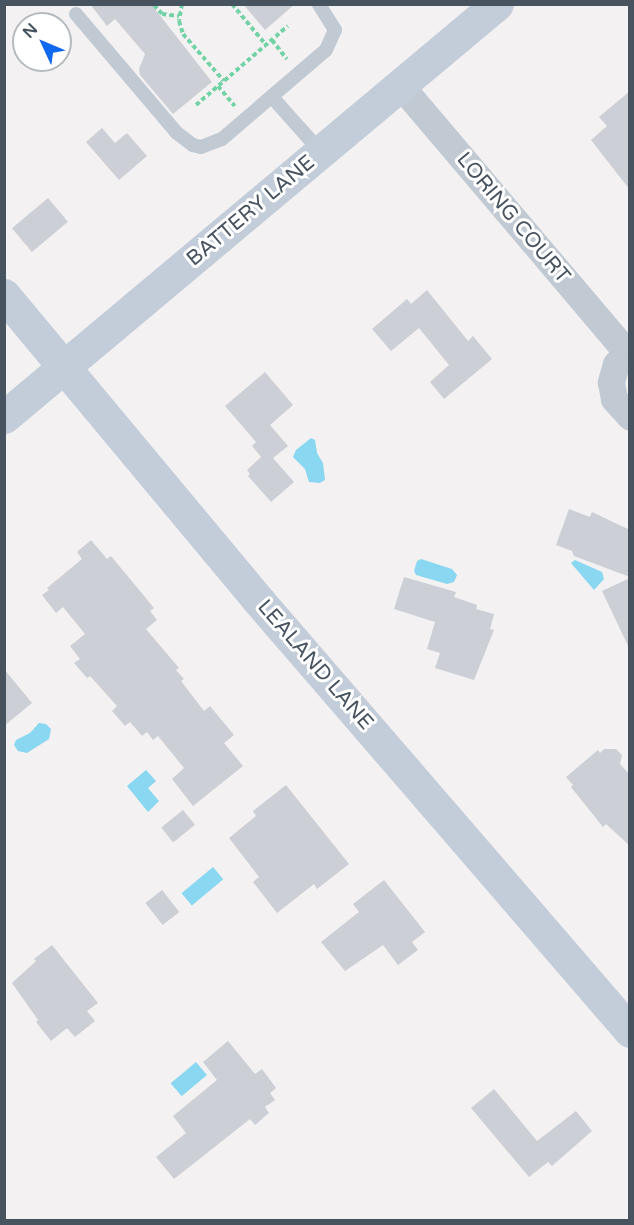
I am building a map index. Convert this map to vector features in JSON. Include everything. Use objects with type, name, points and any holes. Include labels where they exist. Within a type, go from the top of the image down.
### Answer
[{"type":"street","name":"BATTERY LANE","points":[[4,417],[497,4]]},
{"type":"street","name":"LORING COURT","points":[[400,86],[628,350]]},
{"type":"street","name":"LEALAND LANE","points":[[4,295],[259,601],[630,1031]]},
{"type":"street","points":[[628,350],[614,368],[611,382],[614,399],[630,417]]},
{"type":"lane","points":[[76,14],[177,133],[193,145],[206,147],[216,143],[246,119],[321,55],[334,37],[333,23],[319,4]]},
{"type":"lane","points":[[272,97],[321,152]]},
{"type":"path","points":[[182,4],[178,16],[183,34],[224,81]]},
{"type":"path","points":[[232,4],[266,45]]},
{"type":"path","points":[[154,5],[162,14],[178,16]]},
{"type":"path","points":[[196,105],[288,26]]},
{"type":"path","points":[[272,40],[299,74]]},
{"type":"path","points":[[218,86],[246,119]]},
{"type":"water","points":[[311,438],[315,440],[317,453],[323,463],[325,480],[320,483],[309,482],[305,469],[293,457],[296,450]]},
{"type":"water","points":[[421,559],[452,569],[457,575],[454,582],[447,584],[416,575],[414,571],[417,561]]},
{"type":"water","points":[[575,560],[602,572],[604,579],[594,590],[571,563]]},
{"type":"water","points":[[39,723],[46,724],[51,729],[49,739],[27,753],[18,751],[14,745],[16,740],[30,733]]},
{"type":"water","points":[[146,770],[156,781],[148,788],[159,801],[148,812],[127,786]]},
{"type":"water","points":[[213,867],[223,879],[192,906],[182,893]]},
{"type":"water","points":[[196,1062],[207,1075],[182,1096],[171,1083]]},
{"type":"building","points":[[90,4],[151,4],[212,82],[173,114],[140,75],[139,69],[145,54],[115,19],[107,26]]},
{"type":"building","points":[[243,4],[295,4],[265,30]]},
{"type":"building","points":[[630,91],[630,190],[591,140],[607,126],[599,117]]},
{"type":"building","points":[[102,128],[115,143],[127,133],[147,156],[119,180],[86,142]]},
{"type":"building","points":[[48,198],[68,222],[32,252],[12,228]]},
{"type":"building","points":[[427,290],[468,341],[473,336],[492,359],[444,399],[430,382],[449,365],[419,328],[391,351],[372,329],[407,299],[411,304]]},
{"type":"building","points":[[265,372],[293,405],[270,425],[288,446],[273,458],[294,482],[271,502],[248,476],[250,474],[247,470],[261,457],[252,446],[256,442],[225,406]]},
{"type":"building","points":[[569,509],[590,517],[592,512],[630,530],[630,577],[574,556],[572,551],[556,545]]},
{"type":"building","points":[[91,540],[107,559],[111,556],[154,608],[150,611],[157,620],[146,629],[179,668],[176,670],[184,679],[181,681],[204,711],[210,706],[234,735],[224,743],[243,766],[193,806],[172,779],[184,768],[158,736],[153,740],[147,732],[142,736],[130,722],[125,726],[112,711],[117,706],[90,676],[87,678],[74,663],[80,659],[70,646],[85,634],[63,607],[56,613],[42,595],[49,590],[47,588],[82,559],[77,552]]},
{"type":"building","points":[[404,577],[456,592],[454,597],[477,605],[476,609],[494,614],[490,629],[494,630],[474,680],[435,668],[440,653],[427,649],[435,622],[394,609]]},
{"type":"building","points":[[630,578],[630,650],[602,591]]},
{"type":"building","points":[[4,669],[32,703],[4,726]]},
{"type":"building","points":[[604,749],[616,749],[622,755],[620,764],[630,775],[630,846],[606,824],[603,827],[571,787],[573,785],[566,777],[598,750],[600,753]]},
{"type":"building","points":[[286,785],[349,864],[317,889],[314,884],[277,913],[253,882],[259,877],[229,838],[256,816],[253,811]]},
{"type":"building","points":[[183,810],[195,825],[173,842],[161,828]]},
{"type":"building","points":[[384,880],[425,932],[412,942],[418,950],[398,965],[383,945],[345,971],[321,942],[359,912],[353,904]]},
{"type":"building","points":[[162,890],[179,912],[163,925],[145,903]]},
{"type":"building","points":[[52,945],[98,1003],[87,1011],[95,1021],[75,1037],[67,1028],[51,1041],[36,1022],[38,1020],[12,983],[36,961],[34,959]]},
{"type":"building","points":[[228,1041],[255,1074],[262,1069],[276,1088],[270,1093],[275,1100],[265,1107],[269,1113],[255,1125],[250,1119],[174,1179],[156,1157],[186,1133],[173,1116],[217,1080],[203,1062]]},
{"type":"building","points":[[494,1089],[537,1141],[576,1111],[592,1131],[552,1166],[548,1162],[529,1177],[471,1108]]}]
